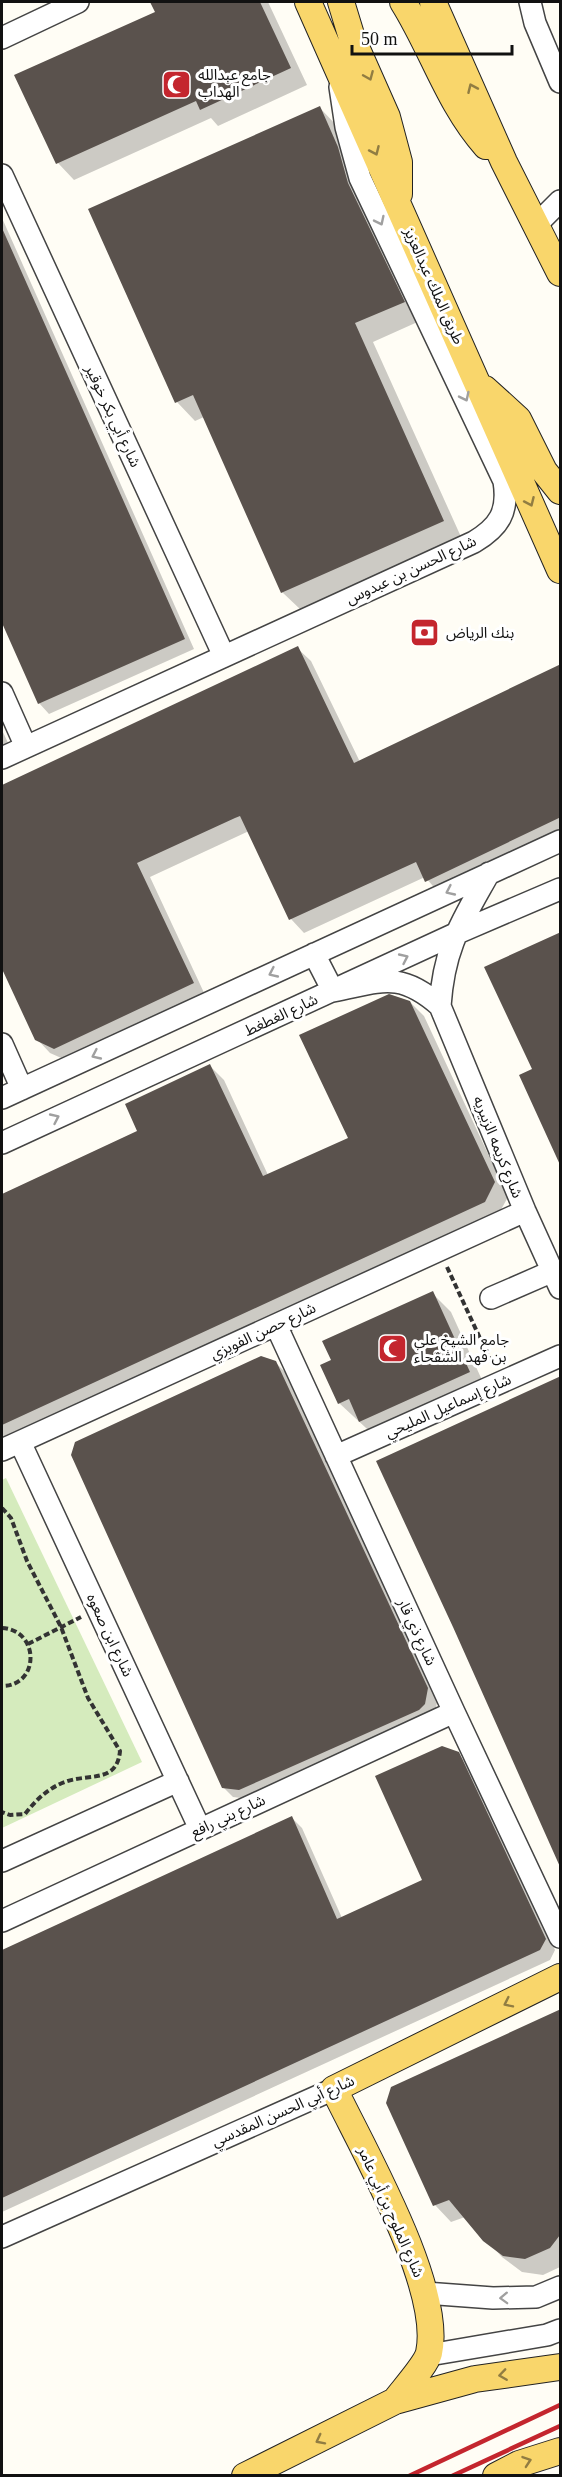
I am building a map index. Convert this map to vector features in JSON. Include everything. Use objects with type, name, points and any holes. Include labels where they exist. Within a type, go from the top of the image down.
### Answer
[{"type":"main road","name":"طريق الملك عبدالعزيز","points":[[308,2],[561,570]]},
{"type":"main road","points":[[341,2],[352,38],[387,117],[399,162],[399,207]]},
{"type":"main road","points":[[403,2],[421,30],[468,123],[485,145],[504,162]]},
{"type":"main road","points":[[433,2],[504,162],[561,273]]},
{"type":"main road","points":[[478,383],[518,418],[544,471],[561,491]]},
{"type":"main road","name":"شارع أبي الحسن المقدسي","points":[[334,2089],[561,1977]]},
{"type":"main road","name":"شارع الملوح بن أبي عامر","points":[[334,2089],[415,2261],[426,2293],[431,2325],[429,2355]]},
{"type":"main road","points":[[395,2401],[429,2355]]},
{"type":"main road","points":[[245,2475],[395,2401],[475,2379],[561,2367]]},
{"type":"main road","points":[[496,2475],[519,2464],[561,2451]]},
{"type":"street","points":[[2,38],[78,2]]},
{"type":"street","points":[[530,2],[535,23],[561,82]]},
{"type":"street","name":"شارع الحسن بن عبدوس","points":[[2,758],[474,542],[491,531],[502,514],[506,492],[504,481],[360,178],[346,127],[337,65]]},
{"type":"street","name":"شارع أبي بكر خوقير","points":[[2,176],[224,656]]},
{"type":"street","points":[[537,224],[561,201]]},
{"type":"street","points":[[2,693],[26,747]]},
{"type":"street","points":[[2,1098],[489,873],[557,846]]},
{"type":"street","name":"شارع كريمه الزبيريه","points":[[440,1006],[445,966],[455,934],[489,873]]},
{"type":"street","name":"شارع الغطغط","points":[[2,1143],[455,934],[561,889]]},
{"type":"street","points":[[314,954],[333,991]]},
{"type":"street","name":"شارع كريمه الزبيريه","points":[[333,991],[391,980],[411,984],[440,1006],[525,1211],[557,1279]]},
{"type":"street","points":[[2,1044],[22,1089]]},
{"type":"street","name":"شارع حصن الفويزي","points":[[11,1446],[525,1211]]},
{"type":"street","points":[[491,1298],[557,1279]]},
{"type":"street","name":"شارع ذي قار","points":[[276,1325],[454,1712],[561,1937]]},
{"type":"street","name":"شارع إسماعيل المليحي","points":[[336,1456],[561,1356]]},
{"type":"street","name":"شارع ابن صعوه","points":[[11,1446],[98,1609],[200,1829]]},
{"type":"street","name":"شارع بني رافع","points":[[2,1918],[454,1712]]},
{"type":"street","points":[[2,1861],[178,1781]]},
{"type":"street","name":"شارع أبي الحسن المقدسي","points":[[2,2237],[334,2089]]},
{"type":"street","points":[[426,2293],[493,2298],[536,2296],[561,2287]]},
{"type":"street","points":[[429,2355],[547,2335],[561,2330]]},
{"type":"path","points":[[439,1250],[501,1383]]},
{"type":"path","points":[[2,1508],[11,1518],[27,1561],[61,1628],[88,1698],[120,1751],[119,1760],[109,1773],[80,1778],[55,1786],[33,1803],[25,1814],[10,1815],[2,1812]]},
{"type":"path","points":[[28,1644],[98,1609]]},
{"type":"path","points":[[2,1628],[16,1631],[28,1644],[31,1653],[28,1671],[15,1683],[2,1686]]},
{"type":"green space","points":[[6,1478],[142,1762],[2,1828],[2,1480]]},
{"type":"building","name":"جامع عبدالله الهداب","points":[[150,2],[260,2],[291,68],[200,110],[196,101],[56,164],[14,75],[155,12]]},
{"type":"building","points":[[320,106],[338,147],[348,183],[405,302],[355,323],[444,521],[281,593],[193,395],[175,403],[88,209]]},
{"type":"building","points":[[2,228],[185,639],[38,704],[2,623]]},
{"type":"building","points":[[298,646],[354,763],[561,664],[561,817],[425,882],[416,862],[289,920],[240,816],[235,818],[137,863],[194,983],[54,1049],[35,1040],[2,969],[2,785]]},
{"type":"building","points":[[561,932],[561,1167],[519,1075],[532,1069],[484,967]]},
{"type":"building","points":[[389,994],[410,1001],[495,1182],[485,1202],[2,1425],[2,1194],[137,1131],[125,1104],[210,1064],[263,1176],[348,1138],[299,1035]]},
{"type":"building","name":"جامع الشيخ علي بن فهد الشقحاء","points":[[433,1291],[470,1372],[359,1422],[349,1399],[338,1404],[320,1365],[331,1360],[322,1341]]},
{"type":"building","points":[[261,1356],[276,1361],[428,1688],[425,1704],[419,1710],[239,1790],[222,1788],[71,1455],[75,1442]]},
{"type":"building","points":[[561,1376],[561,1869],[376,1461]]},
{"type":"building","points":[[442,1746],[459,1752],[546,1939],[540,1950],[2,2198],[2,1950],[292,1816],[337,1919],[422,1880],[375,1776]]},
{"type":"building","points":[[561,2009],[560,2235],[550,2248],[525,2259],[503,2256],[483,2241],[449,2200],[433,2206],[386,2103],[391,2087]]},
{"type":"railway","points":[[409,2476],[560,2405]]},
{"type":"railway","points":[[452,2476],[560,2426]]},
{"type":"place","name":"جامع عبدالله الهداب","points":[[177,84]]},
{"type":"place","name":"بنك الرياض","points":[[425,633]]},
{"type":"place","name":"جامع الشيخ علي بن فهد الشقحاء","points":[[393,1349]]}]
